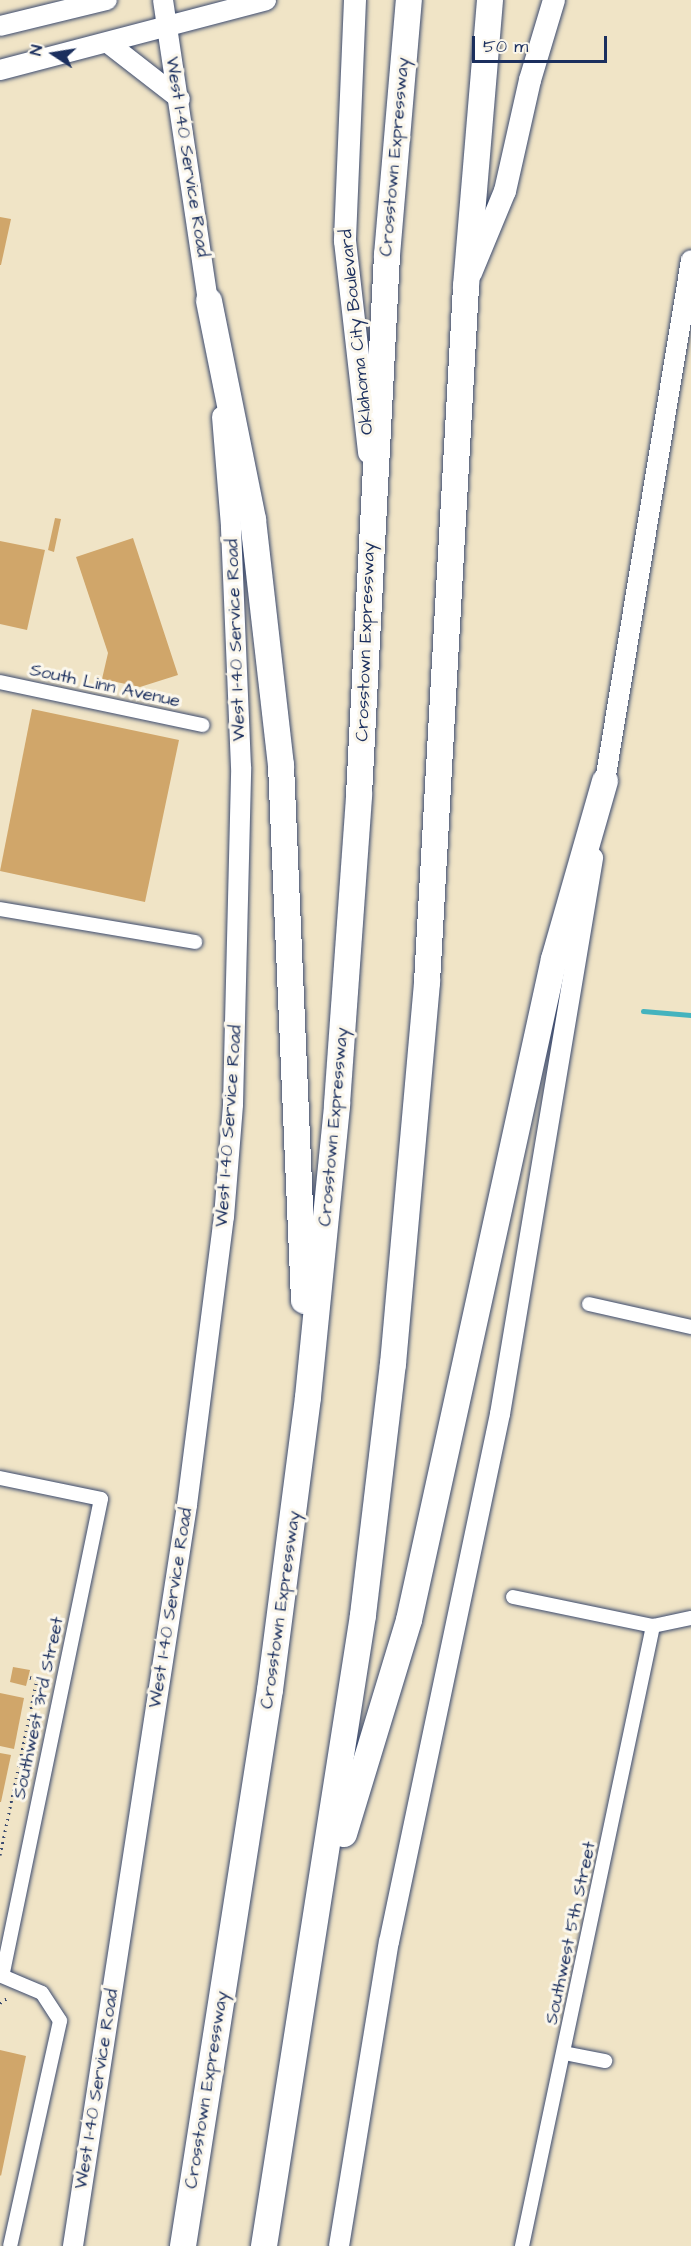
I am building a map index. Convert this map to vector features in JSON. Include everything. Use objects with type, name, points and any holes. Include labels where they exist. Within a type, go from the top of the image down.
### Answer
[{"type":"highway","name":"Crosstown Expressway","points":[[183,2246],[270,1690],[308,1397],[337,1104],[358,819],[372,483],[403,59],[410,0]]},
{"type":"highway","points":[[264,2246],[318,1920],[363,1615],[416,1124],[435,867],[466,286],[490,0]]},
{"type":"highway","points":[[209,301],[253,520],[281,765],[308,1397]]},
{"type":"highway","points":[[318,1920],[409,1620],[554,959],[605,781]]},
{"type":"main road","points":[[0,26],[107,0]]},
{"type":"main road","name":"West I-40 Service Road","points":[[73,2246],[187,1505],[224,1217],[233,1104],[241,882],[239,683],[230,514],[209,301],[180,99],[163,0]]},
{"type":"main road","points":[[0,70],[266,0]]},
{"type":"main road","name":"Oklahoma City Boulevard","points":[[355,0],[345,241],[372,483]]},
{"type":"main road","points":[[466,286],[505,191],[546,23],[554,0]]},
{"type":"main road","points":[[108,43],[180,99]]},
{"type":"main road","points":[[339,2246],[389,1942],[501,1414],[691,260]]},
{"type":"street","name":"South Linn Avenue","points":[[0,682],[202,724]]},
{"type":"street","points":[[0,909],[195,942]]},
{"type":"street","points":[[589,1304],[691,1327]]},
{"type":"street","name":"Southwest 3rd Street","points":[[0,1478],[101,1499],[1,1976],[42,1993],[60,2021],[10,2246]]},
{"type":"street","points":[[513,1597],[653,1626],[691,1618]]},
{"type":"street","name":"Southwest 5th Street","points":[[522,2246],[653,1626]]},
{"type":"street","points":[[564,2053],[605,2061]]},
{"type":"path","points":[[0,1855],[37,1679],[28,1677]]},
{"type":"building","points":[[0,217],[11,219],[1,265],[0,265]]},
{"type":"building","points":[[55,518],[61,519],[54,552],[48,550]]},
{"type":"building","points":[[133,538],[178,675],[140,687],[102,679],[108,653],[76,557]]},
{"type":"building","points":[[0,541],[45,550],[27,630],[0,624]]},
{"type":"building","points":[[32,709],[179,740],[145,902],[0,871]]},
{"type":"building","points":[[13,1667],[30,1670],[26,1686],[10,1682]]},
{"type":"building","points":[[0,1693],[24,1698],[14,1749],[0,1746]]},
{"type":"building","points":[[0,1753],[11,1755],[1,1802],[0,1802]]},
{"type":"building","points":[[0,2050],[26,2056],[1,2176],[0,2175]]},
{"type":"waterway","points":[[643,1011],[691,1015]]}]
